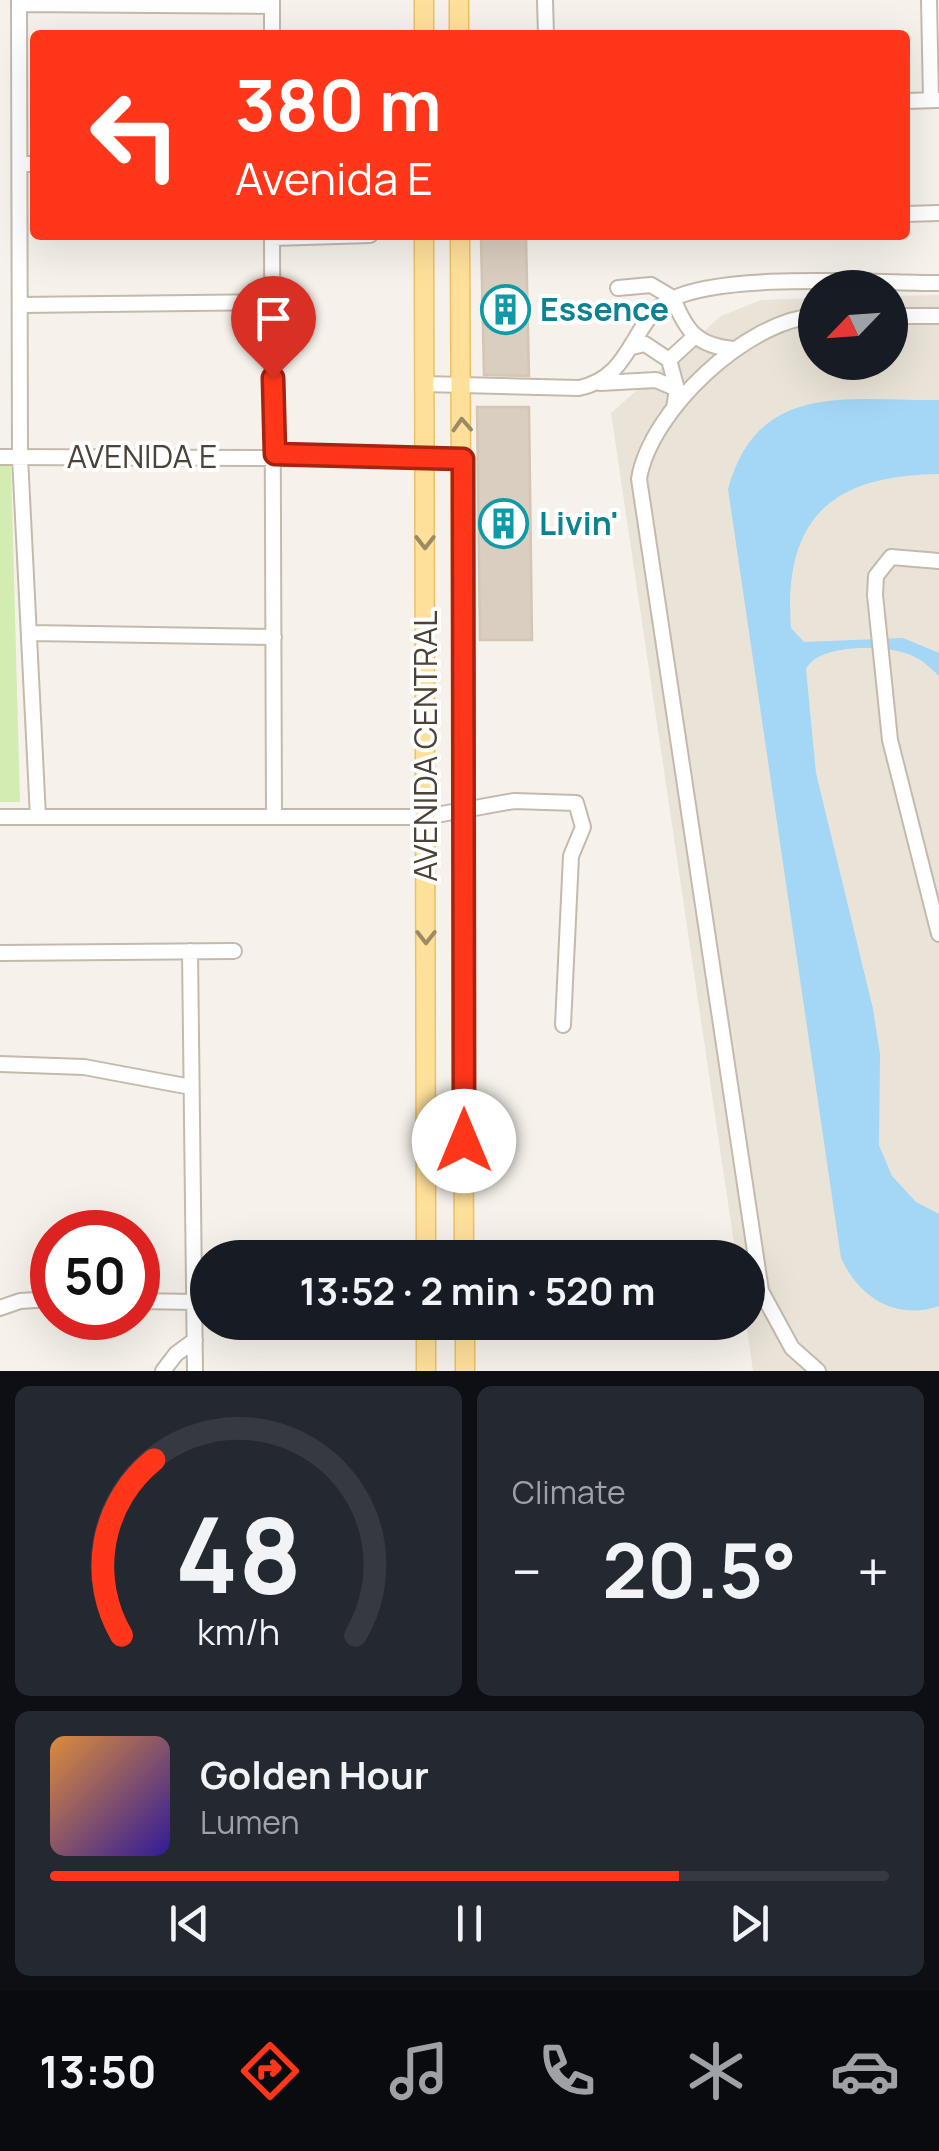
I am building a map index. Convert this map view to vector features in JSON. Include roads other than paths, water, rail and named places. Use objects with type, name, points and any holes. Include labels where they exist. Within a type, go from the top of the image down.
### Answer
[{"type":"main road","points":[[424,0],[424,30]]},
{"type":"main road","points":[[459,0],[459,30]]},
{"type":"main road","name":"AVENIDA CENTRAL","points":[[424,240],[426,1240]]},
{"type":"main road","name":"AVENIDA CENTRAL","points":[[460,240],[464,1240]]},
{"type":"main road","points":[[426,1176],[464,1177]]},
{"type":"main road","points":[[426,1340],[426,1371]]},
{"type":"main road","points":[[465,1340],[465,1371]]},
{"type":"street","points":[[545,0],[546,30]]},
{"type":"street","points":[[929,0],[935,100]]},
{"type":"street","points":[[38,817],[32,634],[20,456],[20,305],[27,164],[19,2],[272,3],[272,30]]},
{"type":"street","points":[[910,214],[939,213]]},
{"type":"street","points":[[272,240],[274,817]]},
{"type":"street","points":[[600,383],[662,305],[698,290],[781,282],[939,283]]},
{"type":"street","points":[[618,288],[651,285],[673,298],[682,325],[694,338],[734,349]]},
{"type":"street","points":[[20,305],[272,302]]},
{"type":"street","points":[[908,316],[939,316]]},
{"type":"street","points":[[798,319],[774,324],[734,349],[674,409],[643,452],[639,479],[761,1291],[774,1322],[792,1348],[818,1371]]},
{"type":"street","points":[[669,360],[694,338]]},
{"type":"street","points":[[632,346],[645,344],[669,360],[677,389],[674,409]]},
{"type":"street","points":[[424,384],[460,388],[578,388],[656,380],[677,389]]},
{"type":"street","name":"AVENIDA E","points":[[0,456],[275,454],[463,459]]},
{"type":"street","points":[[939,560],[891,557],[880,566],[875,595],[890,740],[939,934]]},
{"type":"street","points":[[32,634],[274,637]]},
{"type":"street","points":[[0,817],[425,817],[514,802],[576,803],[582,815],[571,856],[564,1025]]},
{"type":"street","points":[[923,882],[939,879]]},
{"type":"street","points":[[190,951],[194,1240]]},
{"type":"street","points":[[0,952],[234,951]]},
{"type":"street","points":[[0,1064],[84,1067],[191,1087]]},
{"type":"street","points":[[0,1308],[30,1300]]},
{"type":"street","points":[[160,1301],[190,1302]]},
{"type":"street","points":[[163,1371],[176,1354],[195,1340]]},
{"type":"street","points":[[195,1340],[195,1371]]},
{"type":"water","points":[[840,400],[939,400],[939,474],[870,483],[843,494],[822,510],[806,531],[796,558],[791,590],[791,628],[804,642],[903,638],[939,653],[939,676],[915,657],[881,649],[836,651],[813,661],[806,669],[816,773],[873,1009],[880,1054],[879,1145],[892,1176],[916,1202],[939,1214],[939,1306],[908,1310],[893,1308],[868,1294],[841,1258],[728,489],[742,454],[761,429],[784,413]]},
{"type":"place","name":"Essence","points":[[505,309]]},
{"type":"place","name":"Livin'","points":[[504,523]]}]
